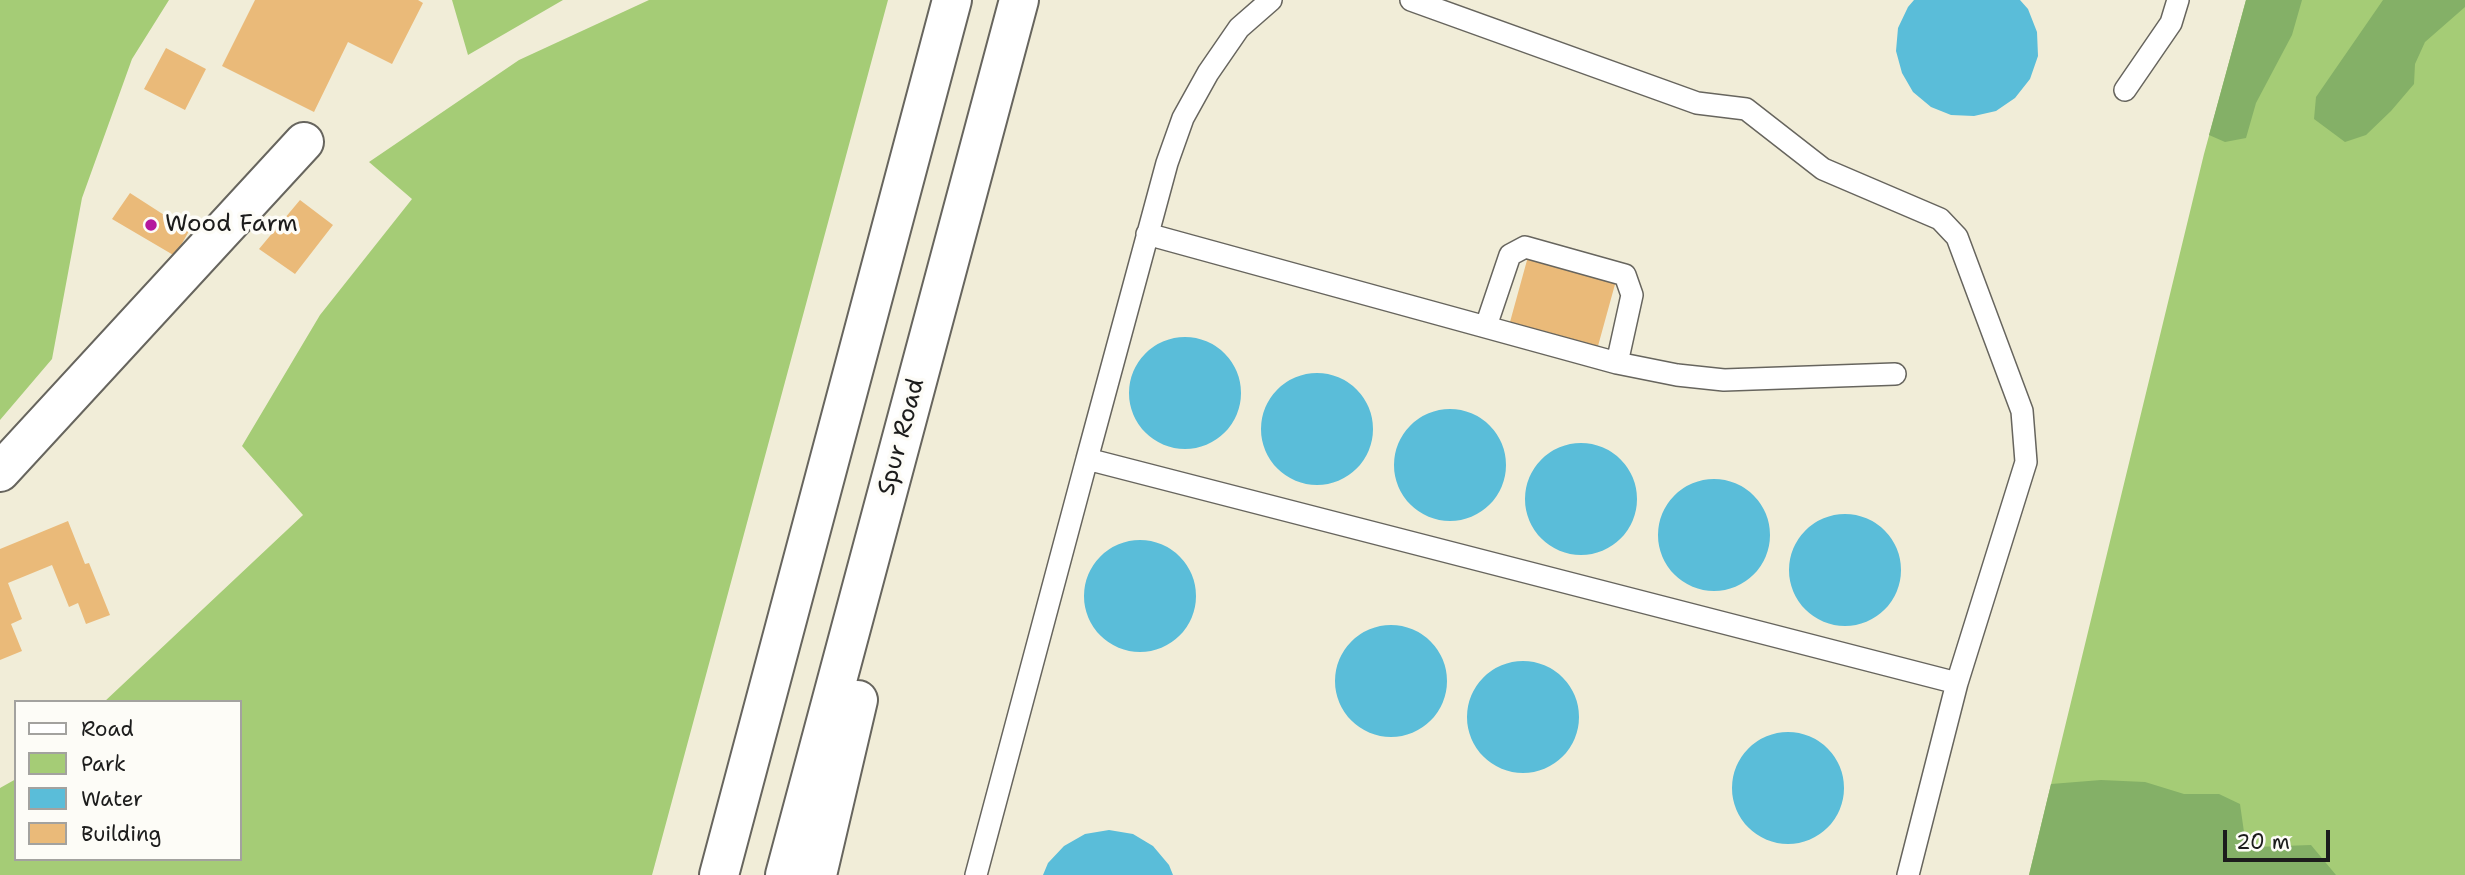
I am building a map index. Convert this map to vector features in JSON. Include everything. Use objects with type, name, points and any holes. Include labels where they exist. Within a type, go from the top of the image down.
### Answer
[{"type":"main road","points":[[719,875],[952,0]]},
{"type":"main road","name":"Spur Road","points":[[785,875],[1019,0]]},
{"type":"main road","points":[[0,472],[304,142]]},
{"type":"main road","points":[[817,875],[863,681],[926,347]]},
{"type":"lane","points":[[976,875],[1167,163],[1183,118],[1208,73],[1239,28],[1271,0]]},
{"type":"lane","points":[[1412,0],[1697,103],[1746,109],[1823,169],[1940,219],[1957,237],[2022,411],[2026,462],[1957,683],[1908,875]]},
{"type":"lane","points":[[2125,90],[2171,23],[2178,0]]},
{"type":"lane","points":[[1147,234],[1617,363],[1677,375],[1724,380],[1895,374]]},
{"type":"lane","points":[[1486,326],[1510,255],[1525,247],[1625,275],[1632,295],[1617,363]]},
{"type":"lane","points":[[1087,459],[1957,683]]},
{"type":"green space","points":[[0,0],[169,0],[132,59],[82,198],[52,359],[0,420]]},
{"type":"green space","points":[[452,0],[563,0],[468,55]]},
{"type":"green space","points":[[649,0],[888,0],[652,875],[0,875],[0,788],[14,780],[14,861],[242,861],[242,700],[106,700],[303,515],[242,446],[320,315],[412,199],[369,162],[519,60]]},
{"type":"green space","points":[[2246,0],[2465,0],[2465,875],[2029,875],[2204,154]]},
{"type":"green space","points":[[2246,0],[2302,0],[2292,35],[2256,103],[2246,138],[2225,142],[2209,135]]},
{"type":"green space","points":[[2383,0],[2465,0],[2465,7],[2425,42],[2415,64],[2414,84],[2391,111],[2366,135],[2345,142],[2314,119],[2316,97]]},
{"type":"green space","points":[[2101,780],[2145,782],[2184,794],[2219,794],[2240,804],[2244,832],[2255,847],[2311,845],[2336,875],[2029,875],[2051,784]]},
{"type":"water","points":[[1914,0],[2020,0],[2028,9],[2037,32],[2038,56],[2030,79],[2015,98],[1996,111],[1974,116],[1951,115],[1931,107],[1913,92],[1902,73],[1896,51],[1898,28]]},
{"type":"water","points":[[1185,337],[1206,342],[1224,354],[1236,372],[1241,393],[1236,414],[1224,432],[1206,444],[1185,449],[1164,444],[1146,432],[1134,414],[1129,393],[1134,372],[1146,354],[1164,342]]},
{"type":"water","points":[[1317,373],[1338,377],[1356,390],[1369,408],[1373,429],[1369,450],[1356,468],[1338,481],[1317,485],[1296,481],[1278,468],[1265,450],[1261,429],[1265,408],[1278,390],[1296,377]]},
{"type":"water","points":[[1450,409],[1471,413],[1489,426],[1502,444],[1506,465],[1502,486],[1489,504],[1471,517],[1450,521],[1429,517],[1411,504],[1398,486],[1394,465],[1398,444],[1411,426],[1429,413]]},
{"type":"water","points":[[1581,443],[1602,448],[1620,460],[1632,478],[1637,499],[1632,520],[1620,538],[1602,550],[1581,555],[1560,550],[1542,538],[1530,520],[1525,499],[1530,478],[1542,460],[1560,448]]},
{"type":"water","points":[[1714,479],[1735,483],[1753,496],[1766,514],[1770,535],[1766,556],[1753,574],[1735,587],[1714,591],[1693,587],[1675,574],[1662,556],[1658,535],[1662,514],[1675,496],[1693,483]]},
{"type":"water","points":[[1845,514],[1866,519],[1884,531],[1896,549],[1901,570],[1896,591],[1884,609],[1866,621],[1845,626],[1824,621],[1806,609],[1794,591],[1789,570],[1794,549],[1806,531],[1824,519]]},
{"type":"water","points":[[1140,540],[1161,544],[1179,557],[1192,575],[1196,596],[1192,617],[1179,635],[1161,648],[1140,652],[1119,648],[1101,635],[1088,617],[1084,596],[1088,575],[1101,557],[1119,544]]},
{"type":"water","points":[[1391,625],[1412,630],[1430,642],[1442,660],[1447,681],[1442,702],[1430,720],[1412,732],[1391,737],[1370,732],[1352,720],[1340,702],[1335,681],[1340,660],[1352,642],[1370,630]]},
{"type":"water","points":[[1523,661],[1544,666],[1562,678],[1574,696],[1579,717],[1574,738],[1562,756],[1544,768],[1523,773],[1502,768],[1484,756],[1472,738],[1467,717],[1472,696],[1484,678],[1502,666]]},
{"type":"water","points":[[1788,732],[1809,736],[1827,749],[1840,767],[1844,788],[1840,809],[1827,827],[1809,840],[1788,844],[1767,840],[1749,827],[1736,809],[1732,788],[1736,767],[1749,749],[1767,736]]},
{"type":"water","points":[[1109,830],[1133,834],[1153,846],[1169,865],[1173,875],[1043,875],[1048,863],[1064,846],[1085,834]]},
{"type":"building","points":[[255,0],[418,0],[423,3],[392,64],[348,42],[314,112],[222,66]]},
{"type":"building","points":[[166,48],[206,69],[185,110],[144,89]]},
{"type":"building","name":"Wood Farm","points":[[130,193],[189,231],[175,256],[112,219]]},
{"type":"building","points":[[300,200],[333,225],[295,274],[259,249]]},
{"type":"building","points":[[1529,253],[1617,277],[1598,346],[1510,322]]},
{"type":"building","points":[[68,521],[110,615],[86,624],[78,603],[69,607],[52,565],[8,583],[22,619],[11,624],[22,651],[0,660],[0,549]]},
{"type":"place","name":"Wood Farm","points":[[151,225]]}]
